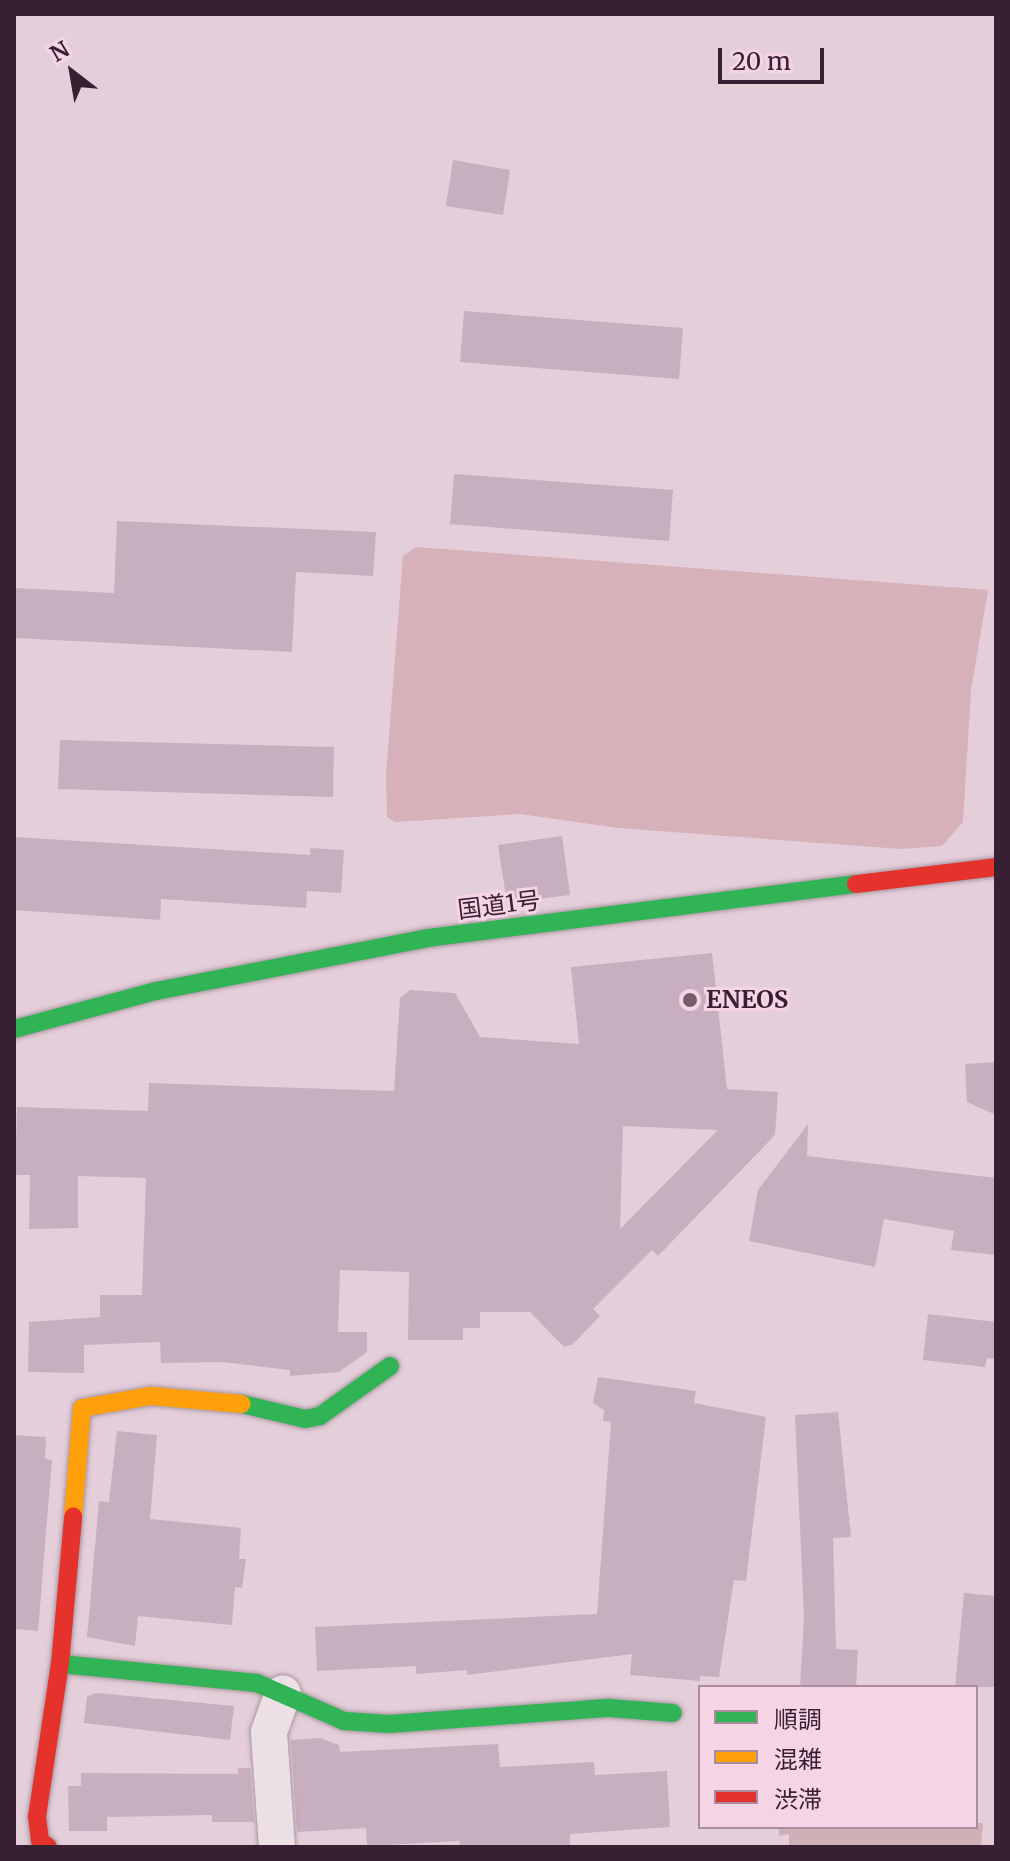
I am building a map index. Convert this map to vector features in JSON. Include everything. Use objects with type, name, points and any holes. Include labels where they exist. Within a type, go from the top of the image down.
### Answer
[{"type":"main road","name":"国道1号","points":[[14,1029],[156,991],[428,938],[996,867]]},
{"type":"main road","points":[[33,1825],[60,1664],[82,1408],[151,1396],[262,1406],[305,1419],[320,1416],[390,1366]]},
{"type":"main road","points":[[60,1664],[257,1683],[344,1721],[389,1724],[609,1708],[673,1713]]},
{"type":"street","points":[[277,1847],[269,1732],[283,1693]]},
{"type":"shaded area","points":[[416,547],[988,590],[971,690],[963,822],[942,846],[901,849],[618,828],[520,814],[395,822],[387,817],[386,775],[403,556]]},
{"type":"shaded area","points":[[978,1823],[983,1823],[981,1847],[789,1847],[789,1834],[779,1836],[779,1829],[978,1829]]},
{"type":"building","points":[[453,160],[510,170],[503,215],[446,206]]},
{"type":"building","points":[[464,311],[683,328],[679,379],[460,362]]},
{"type":"building","points":[[454,474],[673,490],[669,541],[450,524]]},
{"type":"building","points":[[117,521],[376,532],[373,576],[296,572],[292,652],[14,638],[14,588],[114,593]]},
{"type":"building","points":[[60,740],[334,747],[333,797],[58,789]]},
{"type":"building","points":[[562,836],[570,895],[507,903],[498,845]]},
{"type":"building","points":[[14,837],[310,855],[311,848],[344,850],[341,893],[307,891],[306,908],[161,899],[160,920],[14,910]]},
{"type":"building","points":[[712,953],[727,1089],[778,1092],[775,1135],[658,1256],[652,1250],[593,1309],[600,1316],[573,1344],[564,1347],[530,1312],[480,1312],[480,1328],[463,1328],[463,1340],[408,1340],[409,1272],[340,1270],[338,1332],[367,1332],[367,1352],[339,1372],[290,1376],[290,1370],[223,1362],[161,1363],[160,1342],[84,1345],[84,1373],[28,1372],[29,1322],[100,1317],[100,1295],[142,1295],[146,1178],[78,1176],[78,1228],[29,1229],[30,1175],[15,1175],[17,1107],[148,1111],[149,1083],[394,1091],[400,998],[410,990],[455,993],[480,1037],[579,1044],[571,967]],"holes":[[[623,1126],[718,1130],[620,1229]]]},
{"type":"building","points":[[996,1062],[996,1115],[967,1102],[965,1064]]},
{"type":"building","points":[[808,1124],[807,1156],[996,1178],[996,1255],[951,1250],[954,1231],[884,1219],[875,1267],[749,1241],[758,1190]]},
{"type":"building","points":[[928,1314],[996,1322],[996,1359],[987,1358],[985,1367],[923,1360]]},
{"type":"building","points":[[598,1377],[696,1391],[694,1403],[766,1417],[746,1581],[734,1580],[719,1677],[700,1676],[700,1681],[630,1675],[632,1654],[467,1675],[467,1670],[416,1674],[416,1666],[317,1671],[315,1627],[597,1614],[611,1422],[603,1421],[604,1410],[593,1403]]},
{"type":"building","points":[[838,1412],[851,1537],[833,1538],[836,1649],[858,1650],[856,1685],[800,1685],[804,1617],[795,1415]]},
{"type":"building","points":[[117,1431],[157,1435],[150,1519],[241,1528],[239,1559],[246,1559],[242,1588],[235,1587],[232,1625],[138,1616],[135,1646],[87,1637],[99,1501],[109,1502]]},
{"type":"building","points":[[14,1435],[46,1437],[45,1459],[52,1460],[38,1631],[14,1629]]},
{"type":"building","points":[[964,1593],[996,1596],[996,1687],[955,1685]]},
{"type":"building","points":[[97,1693],[234,1706],[230,1740],[84,1723],[87,1696]]},
{"type":"building","points":[[320,1738],[339,1745],[340,1752],[498,1744],[500,1767],[594,1762],[595,1775],[667,1771],[670,1827],[570,1834],[570,1847],[460,1847],[459,1841],[367,1846],[366,1828],[297,1832],[291,1740]]},
{"type":"building","points":[[238,1768],[250,1768],[254,1822],[212,1822],[212,1815],[107,1817],[107,1831],[69,1831],[68,1786],[81,1786],[81,1773],[238,1774]]},
{"type":"traffic: fast","points":[[14,1029],[156,991],[428,938],[856,884]]},
{"type":"traffic: fast","points":[[242,1404],[305,1419],[320,1416],[390,1366]]},
{"type":"traffic: fast","points":[[60,1664],[257,1683],[344,1721],[389,1724],[609,1708],[673,1713]]},
{"type":"traffic: slow","points":[[73,1517],[82,1408],[151,1396],[242,1404]]},
{"type":"traffic: jam","points":[[856,884],[996,867]]},
{"type":"traffic: jam","points":[[48,1847],[40,1841],[37,1817],[60,1664],[73,1517]]},
{"type":"place","name":"ENEOS","points":[[690,1000]]}]
